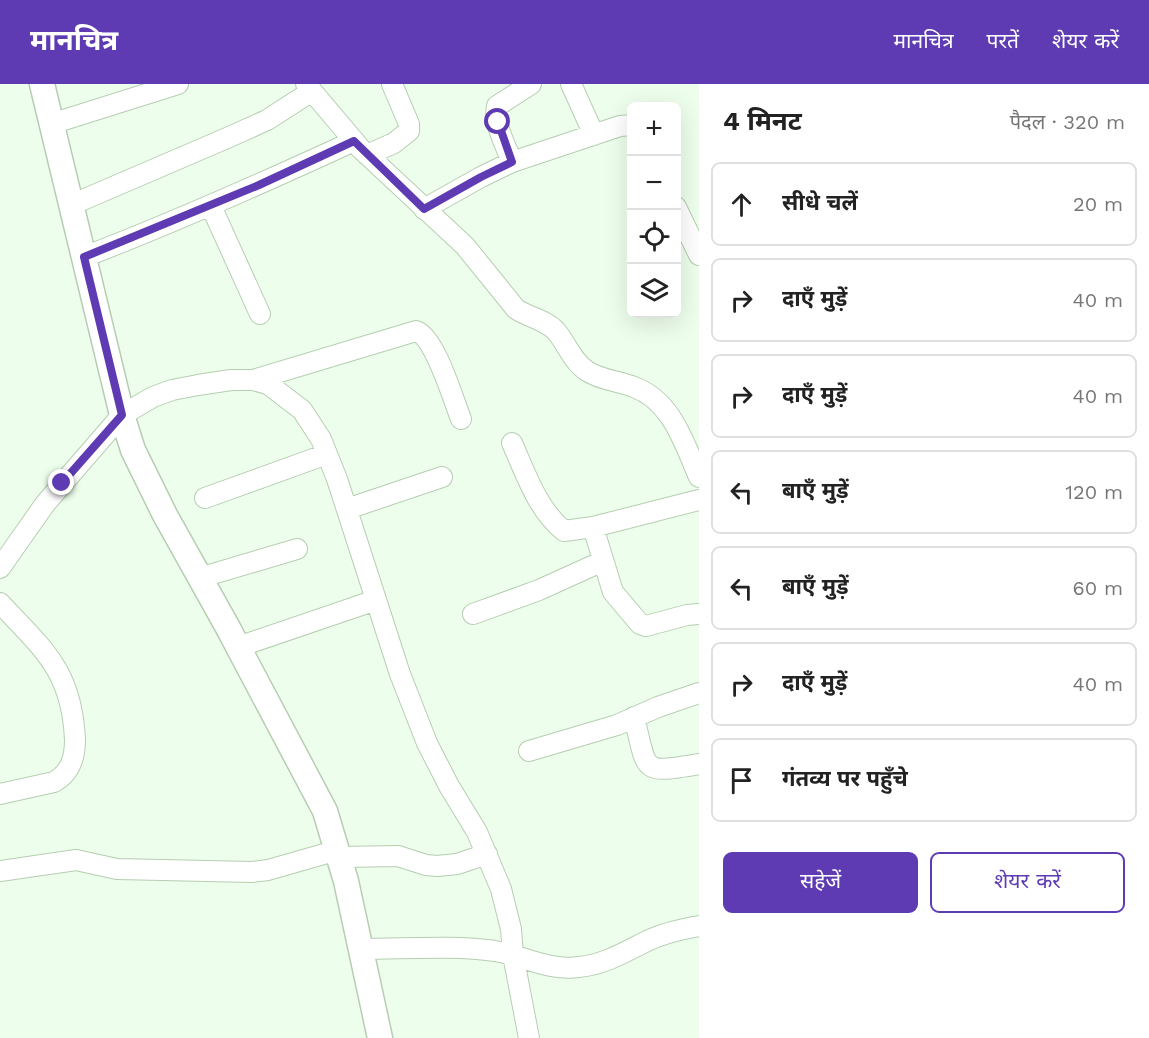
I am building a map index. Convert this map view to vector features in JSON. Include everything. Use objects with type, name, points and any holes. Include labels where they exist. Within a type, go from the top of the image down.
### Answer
[{"type":"street","points":[[42,84],[122,415],[134,450],[165,515],[313,785],[325,811],[339,854],[380,1038]]},
{"type":"street","points":[[51,124],[178,84]]},
{"type":"street","points":[[84,257],[360,148],[394,143],[409,131],[409,124],[392,84]]},
{"type":"street","points":[[512,162],[498,122],[497,106],[531,84]]},
{"type":"street","points":[[571,84],[594,135]]},
{"type":"street","points":[[71,205],[267,120],[309,88],[360,148],[465,246],[516,309],[555,330],[577,363],[585,370],[598,377],[644,390],[660,402],[670,415],[699,477]]},
{"type":"street","points":[[424,209],[512,162],[627,125]]},
{"type":"street","points":[[211,206],[260,314]]},
{"type":"street","points":[[677,210],[699,255]]},
{"type":"street","points":[[253,380],[416,331],[424,335],[431,346],[461,419]]},
{"type":"street","points":[[1,561],[45,504],[122,415],[153,397],[172,390],[231,380],[253,380],[268,384],[302,410],[321,439],[327,454],[400,674],[427,744],[488,854],[512,929],[513,955],[529,1038]]},
{"type":"street","points":[[512,443],[547,516],[564,531],[593,527],[699,500]]},
{"type":"street","points":[[205,498],[327,454]]},
{"type":"street","points":[[347,509],[442,477]]},
{"type":"street","points":[[593,527],[613,592],[640,624],[646,626],[699,614]]},
{"type":"street","points":[[200,578],[297,549]]},
{"type":"street","points":[[473,614],[539,590],[603,561]]},
{"type":"street","points":[[238,647],[376,600]]},
{"type":"street","points":[[0,603],[40,647],[62,677],[71,703],[75,747],[72,762],[61,778],[54,782],[0,794]]},
{"type":"street","points":[[529,752],[617,725],[699,693]]},
{"type":"street","points":[[680,700],[699,708]]},
{"type":"street","points":[[634,717],[646,764],[651,768],[666,770],[699,764]]},
{"type":"street","points":[[0,871],[76,860],[117,869],[252,872],[339,854],[398,856],[437,866],[457,864],[488,854]]},
{"type":"street","points":[[362,949],[474,949],[513,955],[536,964],[567,968],[582,967],[596,964],[664,934],[699,926]]},
{"type":"route","points":[[62,483],[122,415],[84,257],[259,185],[354,141],[424,209],[512,162],[498,122]]}]
